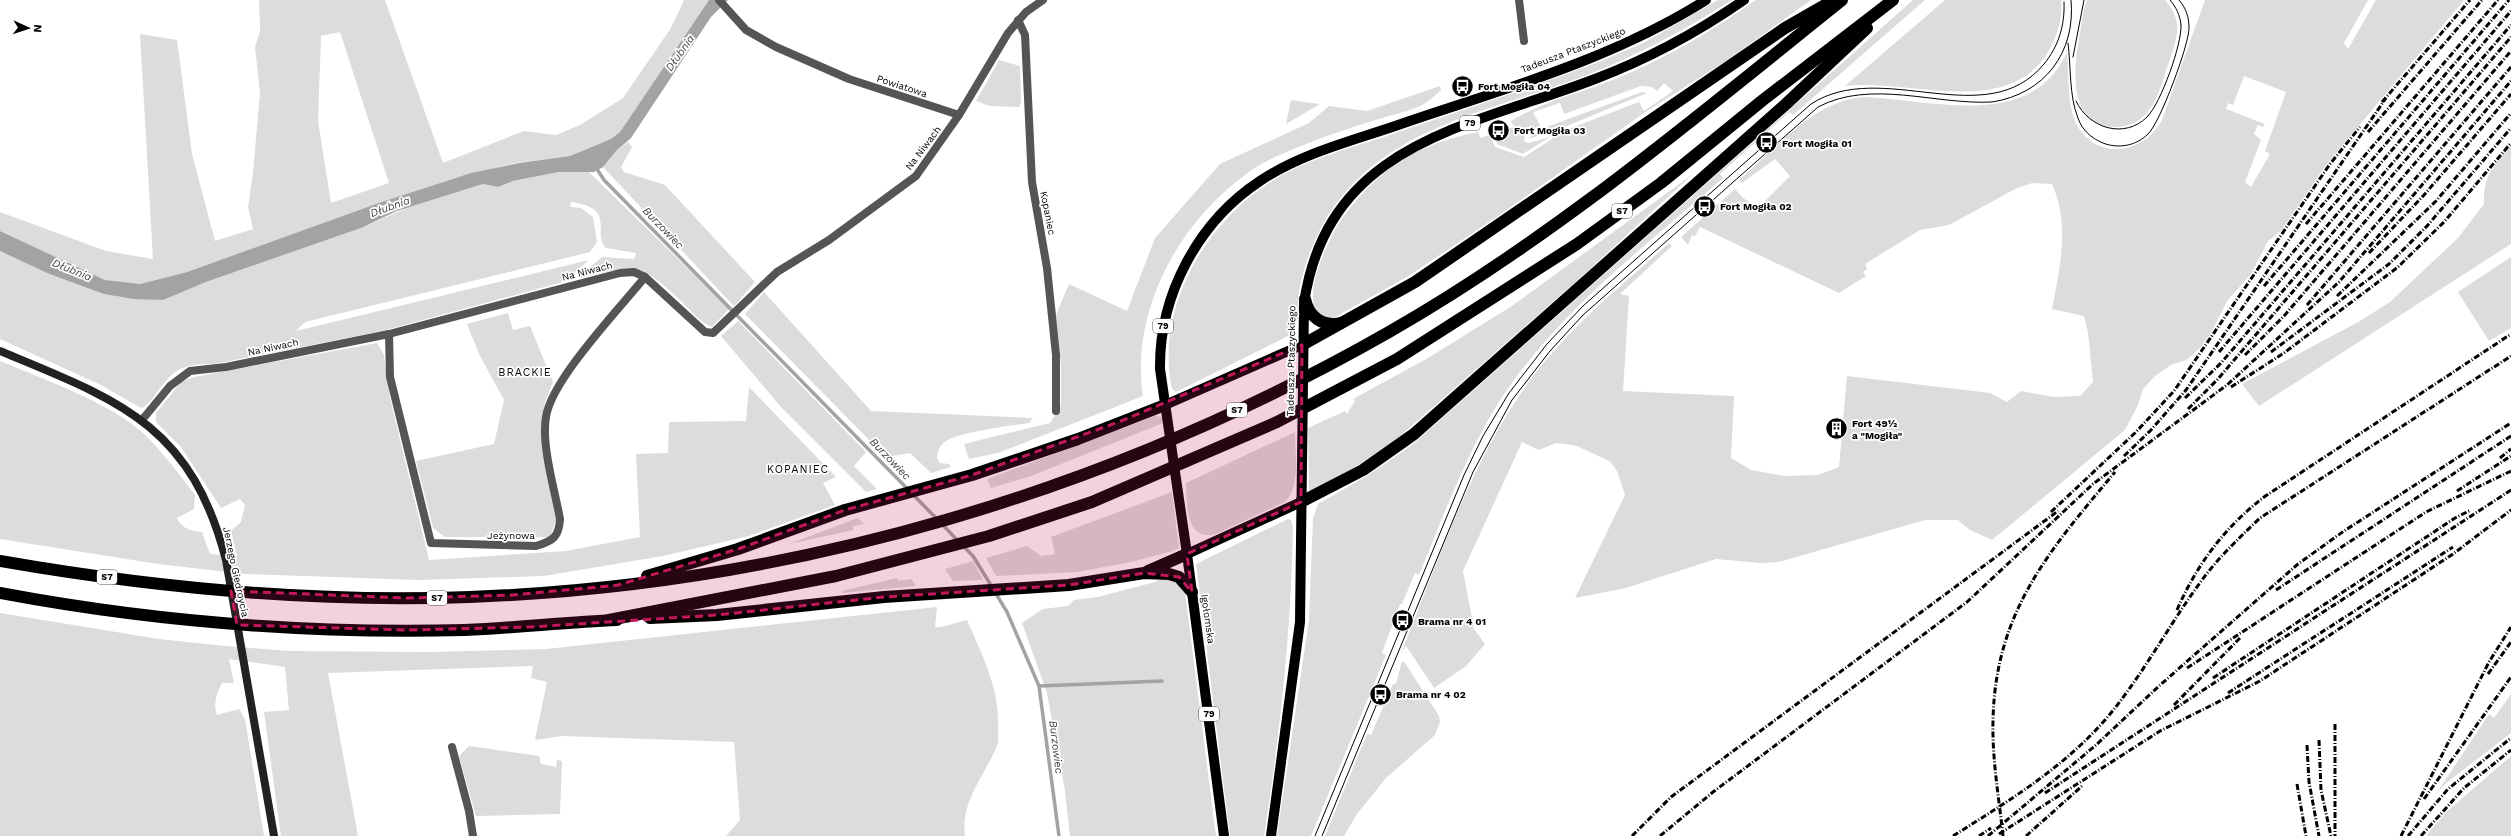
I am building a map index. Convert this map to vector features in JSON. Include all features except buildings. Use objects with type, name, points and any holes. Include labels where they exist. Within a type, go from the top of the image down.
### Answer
[{"type":"highway","points":[[1302,345],[1344,323],[1415,282],[1785,28],[1833,0]]},
{"type":"highway","name":"S7","points":[[0,561],[188,587],[329,596],[470,597],[571,591],[744,567],[867,541],[1038,492],[1140,453],[1261,399],[1332,363],[1443,300],[1563,219],[1638,163],[1842,0]]},
{"type":"highway","name":"S7","points":[[0,593],[127,614],[270,628],[465,630],[609,620],[789,586],[887,563],[982,538],[1092,502],[1144,480],[1277,422],[1397,359],[1577,244],[1661,182],[1763,100],[1893,0]]},
{"type":"highway","points":[[1301,502],[1363,470],[1414,434],[1786,104],[1897,0]]},
{"type":"highway","points":[[1304,298],[1310,314],[1319,321],[1332,324],[1344,323]]},
{"type":"highway","points":[[618,585],[738,549],[845,510],[972,475],[1078,439],[1165,405]]},
{"type":"highway","points":[[1144,573],[1187,554]]},
{"type":"highway","points":[[609,620],[717,615],[921,595],[1069,585],[1159,572],[1179,577],[1192,592]]},
{"type":"main road","name":"Tadeusza Ptaszyckiego","points":[[1165,405],[1160,369],[1160,351],[1164,319],[1170,298],[1182,271],[1202,238],[1224,211],[1246,191],[1273,173],[1316,153],[1598,56],[1655,29],[1706,0]]},
{"type":"main road","name":"Tadeusza Ptaszyckiego","points":[[1301,502],[1302,345],[1304,298],[1314,262],[1338,214],[1364,182],[1395,157],[1439,134],[1584,84],[1630,65],[1680,40],[1744,0]]},
{"type":"main road","points":[[1165,405],[1302,345]]},
{"type":"main road","name":"Igołomska","points":[[1165,405],[1187,554],[1224,836]]},
{"type":"main road","points":[[1187,554],[1301,502]]},
{"type":"main road","name":"79","points":[[1271,836],[1300,622],[1302,556],[1301,502]]},
{"type":"street","name":"Powiatowa","points":[[719,0],[746,30],[776,47],[854,81],[959,115]]},
{"type":"street","points":[[959,115],[994,54],[1018,20],[1043,0]]},
{"type":"street","points":[[1518,0],[1524,41]]},
{"type":"street","name":"Kopaniec","points":[[1018,20],[1025,35],[1032,182],[1047,268],[1056,355],[1056,411]]},
{"type":"street","name":"Na Niwach","points":[[142,420],[170,386],[190,371],[226,367],[390,334],[620,273],[634,272],[645,277],[659,287],[705,332],[714,333],[777,272],[829,240],[907,184],[927,162],[959,115]]},
{"type":"street","name":"Jeżynowa","points":[[390,334],[390,377],[431,543],[536,546],[552,540],[559,530],[560,519],[545,436],[546,416],[549,402],[563,378],[645,277]]},
{"type":"street","name":"Jerzego Giedroycia","points":[[0,351],[88,388],[142,420],[166,442],[183,462],[207,502],[226,560],[274,836]]},
{"type":"street","points":[[452,747],[469,811],[473,836]]},
{"type":"highlighted area","points":[[1302,345],[1301,502],[1187,554],[1192,592],[1179,577],[1144,573],[1069,585],[884,597],[717,615],[531,627],[408,630],[237,625],[231,591],[408,598],[513,595],[618,585],[738,549],[845,510],[972,475],[1121,421]]},
{"type":"shaded area","points":[[259,0],[385,0],[443,163],[524,131],[556,135],[580,125],[623,98],[671,28],[684,0],[709,0],[620,132],[611,139],[570,156],[515,163],[449,180],[187,272],[140,284],[110,281],[100,278],[0,231],[0,212],[106,251],[153,259],[140,34],[177,40],[192,154],[215,241],[253,229],[248,207],[253,173],[260,93],[255,47],[260,31]],"holes":[[[340,32],[389,183],[331,203],[318,121],[321,36]]]},
{"type":"shaded area","points":[[1718,0],[1732,0],[1680,31],[1627,58],[1590,74],[1440,126],[1406,144],[1374,165],[1346,192],[1318,234],[1308,258],[1301,283],[1298,296],[1297,324],[1294,333],[1176,392],[1172,389],[1169,359],[1171,328],[1179,299],[1190,270],[1206,244],[1226,220],[1248,199],[1272,181],[1314,160],[1551,80],[1604,60],[1645,42]]},
{"type":"shaded area","points":[[1756,0],[1811,0],[1729,59],[1644,113],[1501,214],[1407,277],[1335,317],[1321,315],[1314,306],[1313,292],[1316,275],[1322,258],[1337,227],[1357,199],[1384,173],[1396,164],[1435,144],[1478,132],[1480,138],[1490,135],[1495,147],[1524,157],[1552,139],[1553,135],[1639,102],[1644,111],[1673,91],[1664,83],[1657,91],[1652,87],[1641,86],[1564,114],[1560,103],[1533,112],[1541,127],[1525,135],[1524,141],[1528,143],[1550,137],[1523,154],[1497,144],[1494,133],[1514,127],[1511,121],[1536,108],[1615,79],[1652,63],[1722,23]]},
{"type":"shaded area","points":[[1913,0],[1925,0],[1793,115],[1789,112],[1720,174],[1723,178],[1630,258],[1570,314],[1542,344],[1517,376],[1494,410],[1472,450],[1419,575],[1415,573],[1402,604],[1400,604],[1382,653],[1386,655],[1311,836],[1277,836],[1309,620],[1313,518],[1318,504],[1367,476],[1412,445]]},
{"type":"shaded area","points":[[1945,0],[2061,0],[2061,14],[2057,34],[2048,52],[2030,73],[2008,85],[1983,91],[1955,92],[1870,85],[1845,86]]},
{"type":"shaded area","points":[[2087,0],[2165,0],[2171,7],[2177,21],[2177,35],[2173,51],[2159,92],[2146,114],[2130,125],[2115,127],[2099,124],[2088,116],[2081,105],[2077,92],[2076,61],[2084,8]]},
{"type":"shaded area","points":[[2205,0],[2368,0],[2344,43],[2348,49],[2376,0],[2464,0],[2326,165],[2281,231],[2268,241],[2251,274],[2227,301],[2211,333],[2200,348],[2188,359],[2171,365],[2155,376],[2143,389],[2138,405],[2125,430],[1992,540],[1970,530],[1958,520],[1925,520],[1779,562],[1761,563],[1716,559],[1626,588],[1575,598],[1625,495],[1617,471],[1611,462],[1577,446],[1556,443],[1539,450],[1522,442],[1463,571],[1474,629],[1485,644],[1466,666],[1434,688],[1406,646],[1401,653],[1444,543],[1476,471],[1514,403],[1537,371],[1583,320],[1669,243],[1672,246],[1620,294],[1629,296],[1623,391],[1734,396],[1731,458],[1751,470],[1784,476],[1818,475],[1839,467],[1847,376],[1990,393],[2007,402],[2021,391],[2053,397],[2080,396],[2093,382],[2088,332],[2084,316],[2052,309],[2058,278],[2062,246],[2062,230],[2061,215],[2052,184],[2032,183],[2015,189],[1949,225],[1920,230],[1865,264],[1867,269],[1863,272],[1866,276],[1839,293],[1700,227],[1695,236],[1692,235],[1688,245],[1681,237],[1735,189],[1743,198],[1754,205],[1752,212],[1764,211],[1762,204],[1790,176],[1775,159],[1742,183],[1739,180],[1797,128],[1813,116],[1829,106],[1847,100],[1865,97],[1950,105],[1978,105],[2006,102],[2030,93],[2051,77],[2067,52],[2069,96],[2072,113],[2083,134],[2094,143],[2105,148],[2118,149],[2131,147],[2143,141],[2154,132],[2162,120]],"holes":[[[2244,76],[2286,92],[2265,151],[2270,154],[2251,187],[2245,182],[2261,140],[2254,134],[2258,125],[2263,127],[2265,124],[2226,109],[2228,103],[2233,105]]]},
{"type":"shaded area","points":[[999,60],[1020,66],[1021,102],[1019,107],[990,106],[976,101]]},
{"type":"shaded area","points":[[1440,86],[1441,90],[1427,102],[1418,107],[1331,134],[1272,159],[1245,175],[1221,195],[1199,218],[1180,244],[1164,272],[1152,302],[1144,333],[1141,364],[1143,396],[998,453],[969,459],[964,444],[1050,423],[1061,406],[1061,366],[1056,315],[1069,284],[1127,311],[1155,238],[1220,164],[1309,123],[1329,106],[1367,111]]},
{"type":"shaded area","points":[[1642,92],[1647,93],[1552,132],[1527,139],[1549,126]]},
{"type":"shaded area","points":[[1291,100],[1320,104],[1286,124]]},
{"type":"shaded area","points":[[628,142],[632,147],[621,167],[624,172],[665,185],[755,282],[734,306],[603,167],[616,151]]},
{"type":"shaded area","points":[[2511,146],[2511,244],[2259,406],[2242,384],[2360,321],[2390,302],[2458,238],[2484,204],[2485,186],[2490,172]]},
{"type":"shaded area","points":[[559,172],[589,172],[729,309],[712,327],[700,320],[658,280],[637,270],[615,270],[581,278],[581,275],[602,257],[634,259],[636,253],[606,248],[602,242],[599,215],[585,205],[571,202],[570,207],[581,208],[593,217],[597,242],[590,252],[305,322],[296,331],[589,260],[563,282],[382,331],[214,364],[202,364],[185,367],[172,375],[153,398],[141,408],[101,385],[0,339],[0,251],[47,273],[119,297],[162,300],[206,282],[361,228],[407,208],[483,184],[498,187],[513,181]]},
{"type":"shaded area","points":[[1693,174],[1579,279],[1391,444],[1342,476],[1311,491],[1309,490],[1308,428],[1345,411],[1347,414],[1355,401],[1353,399],[1428,358],[1512,306]]},
{"type":"shaded area","points":[[2511,257],[2511,328],[2489,341],[2458,292]]},
{"type":"shaded area","points":[[764,292],[871,411],[1033,418],[1029,423],[985,430],[952,438],[941,445],[937,458],[940,463],[949,464],[951,467],[931,473],[910,453],[886,457],[745,314]]},
{"type":"shaded area","points":[[508,313],[513,330],[530,326],[553,382],[545,402],[541,425],[557,517],[550,537],[445,537],[433,528],[416,461],[494,444],[504,400],[480,356],[467,324]]},
{"type":"shaded area","points":[[738,321],[866,452],[854,466],[877,489],[866,492],[781,407],[721,336]]},
{"type":"shaded area","points":[[377,343],[384,355],[390,398],[429,560],[566,551],[640,537],[636,454],[668,453],[669,422],[746,421],[749,387],[836,477],[823,483],[835,505],[749,536],[663,556],[544,576],[419,580],[245,574],[158,564],[0,539],[0,361],[96,402],[131,423],[158,448],[195,495],[194,509],[177,518],[181,525],[187,529],[202,532],[210,554],[237,556],[231,531],[241,522],[245,505],[240,499],[221,508],[181,447],[156,422],[156,413],[181,382],[194,377]]},
{"type":"shaded area","points":[[1155,416],[1162,417],[1163,423],[1031,476],[991,488],[987,479]]},
{"type":"shaded area","points":[[1295,432],[1295,478],[1290,495],[1285,502],[1216,534],[1206,535],[1198,532],[1193,527],[1188,510],[1186,483]]},
{"type":"shaded area","points":[[1172,492],[1179,548],[1173,551],[1131,562],[1077,572],[996,576],[986,558],[1027,546],[1041,556],[1055,554],[1051,537]]},
{"type":"shaded area","points":[[858,518],[864,524],[853,526],[853,530],[789,544]]},
{"type":"shaded area","points":[[1288,519],[1291,520],[1293,528],[1290,606],[1280,721],[1264,836],[1230,836],[1196,564]]},
{"type":"shaded area","points":[[973,561],[983,580],[953,581],[945,569]]},
{"type":"shaded area","points":[[1167,576],[1178,582],[1185,592],[1216,836],[1070,836],[1065,791],[1047,693],[1022,623],[1043,609],[1068,606],[1074,600],[1098,597],[1155,582]]},
{"type":"shaded area","points":[[897,578],[898,581],[911,579],[916,586],[842,593],[842,591]]},
{"type":"shaded area","points":[[937,607],[935,627],[946,626],[967,620],[989,672],[998,714],[998,744],[970,800],[964,824],[965,836],[726,836],[740,820],[734,742],[563,736],[535,740],[547,682],[531,678],[533,666],[328,673],[358,836],[281,836],[264,712],[289,710],[285,667],[229,659],[234,683],[222,683],[216,698],[215,706],[217,715],[239,709],[245,719],[264,836],[0,836],[0,613],[159,639],[225,646],[290,651],[430,652],[546,649]]},
{"type":"shaded area","points":[[1402,661],[1405,663],[1439,716],[1440,722],[1435,735],[1386,778],[1357,814],[1344,836],[1325,836],[1367,734],[1371,735],[1393,684],[1396,684]]},
{"type":"shaded area","points":[[2511,694],[2511,733],[2445,784],[2436,794],[2489,714],[2494,718]]},
{"type":"shaded area","points":[[469,746],[539,756],[541,764],[556,767],[557,760],[562,761],[560,814],[476,816],[459,756]]},
{"type":"shaded area","points":[[2511,756],[2511,836],[2426,836],[2444,814]]},
{"type":"water","name":"Dłubnia","points":[[709,0],[728,0],[711,17],[631,138],[616,151],[603,167],[594,172],[559,172],[513,181],[498,187],[483,184],[397,211],[361,228],[206,282],[163,300],[133,299],[104,294],[47,273],[0,251],[0,231],[105,280],[140,284],[187,272],[379,203],[471,173],[519,163],[570,156],[611,139],[620,132]]},
{"type":"waterway","name":"Burzowiec","points":[[595,166],[604,180],[937,519]]},
{"type":"waterway","name":"Burzowiec","points":[[941,523],[958,541]]},
{"type":"waterway","name":"Burzowiec","points":[[962,545],[973,556],[992,587]]},
{"type":"waterway","name":"Burzowiec","points":[[995,592],[1007,612],[1039,686],[1059,836]]},
{"type":"waterway","points":[[1039,686],[1162,681]]},
{"type":"tram line","points":[[1322,836],[1473,472],[1512,400],[1550,351],[1583,315],[1818,107],[1838,99],[1860,95],[1904,95],[1970,102],[1992,102],[2011,97],[2027,90],[2041,80],[2053,68],[2062,53],[2068,37],[2071,19],[2071,0]]},
{"type":"tram line","points":[[2073,57],[2084,0]]},
{"type":"tram line","points":[[2076,101],[2082,111],[2089,118],[2108,128],[2128,128],[2138,124],[2147,117],[2153,110],[2164,87],[2170,73],[2178,45],[2181,25],[2180,18],[2176,8],[2170,0]]},
{"type":"tram line","points":[[2068,43],[2073,100],[2082,126],[2091,136],[2103,143],[2115,146],[2132,144],[2148,134],[2153,127],[2166,100],[2179,66],[2188,37],[2189,28],[2187,13],[2179,0]]},
{"type":"tram line","points":[[1315,836],[1464,475],[1483,436],[1509,393],[1547,344],[1583,306],[1811,104],[1839,92],[1869,88],[1964,95],[1993,93],[2020,84],[2044,64],[2054,50],[2062,27],[2064,2]]},
{"type":"railway","points":[[2382,102],[2470,0]]},
{"type":"railway","points":[[2368,132],[2482,0]]},
{"type":"railway","points":[[2306,224],[2498,0]]},
{"type":"railway","points":[[2264,286],[2509,0]]},
{"type":"railway","points":[[2219,352],[2511,11]]},
{"type":"railway","points":[[2185,398],[2221,363],[2511,25]]},
{"type":"railway","points":[[2188,409],[2217,380],[2511,37]]},
{"type":"railway","points":[[2245,355],[2284,316],[2511,51]]},
{"type":"railway","points":[[2307,305],[2511,67]]},
{"type":"railway","points":[[1660,836],[1713,792],[1967,602],[2093,484],[2227,385],[2339,282],[2511,81]]},
{"type":"railway","points":[[2369,253],[2424,195],[2511,94]]},
{"type":"railway","points":[[2124,456],[2151,430],[2186,390],[2386,98]]},
{"type":"railway","points":[[2337,296],[2436,201],[2511,113]]},
{"type":"railway","points":[[2051,512],[2136,432],[2174,391],[2330,164],[2360,127]]},
{"type":"railway","points":[[2271,352],[2389,264],[2427,226],[2511,128]]},
{"type":"railway","points":[[2231,387],[2284,353],[2398,267],[2444,222],[2511,143]]},
{"type":"railway","points":[[2177,610],[2194,577],[2213,548],[2237,521],[2264,497],[2511,334]]},
{"type":"railway","points":[[1953,836],[2033,784],[2071,754],[2088,738],[2118,704],[2143,669],[2190,597],[2215,563],[2260,518],[2511,356]]},
{"type":"railway","points":[[1988,836],[2096,745],[2159,686],[2298,564],[2344,531],[2511,423]]},
{"type":"railway","points":[[2276,590],[2511,436]]},
{"type":"railway","points":[[2500,458],[2511,449]]},
{"type":"railway","points":[[2457,491],[2511,456]]},
{"type":"railway","points":[[2187,668],[2426,512],[2511,471]]},
{"type":"railway","points":[[2003,836],[1995,764],[1993,721],[1996,682],[2004,647],[2015,615],[2030,585],[2068,529],[2115,472]]},
{"type":"railway","points":[[2045,793],[2511,490]]},
{"type":"railway","points":[[2213,678],[2455,518],[2471,510]]},
{"type":"railway","points":[[1999,834],[2160,731],[2260,681],[2453,554],[2511,510]]},
{"type":"railway","points":[[1632,836],[1671,797],[2058,511]]},
{"type":"railway","points":[[2228,693],[2453,547]]},
{"type":"railway","points":[[2401,836],[2489,662],[2511,627]]},
{"type":"railway","points":[[2174,705],[2241,637]]},
{"type":"railway","points":[[2488,674],[2511,642]]},
{"type":"railway","points":[[2424,799],[2511,677]]},
{"type":"railway","points":[[2335,724],[2335,836]]},
{"type":"railway","points":[[2408,836],[2448,789],[2511,738]]},
{"type":"railway","points":[[2319,740],[2321,790],[2331,836]]},
{"type":"railway","points":[[2307,745],[2309,782],[2319,836]]},
{"type":"railway","points":[[2421,836],[2464,788],[2511,750]]},
{"type":"railway","points":[[2297,784],[2306,836]]},
{"type":"railway","points":[[2026,836],[2082,786]]},
{"type":"railway","points":[[1979,836],[1991,828]]},
{"type":"place","name":"Fort Mogiła 04","points":[[1463,86]]},
{"type":"place","name":"Fort Mogiła 03","points":[[1499,130]]},
{"type":"place","name":"Fort Mogiła 01","points":[[1766,143]]},
{"type":"place","name":"Fort Mogiła 02","points":[[1705,206]]},
{"type":"place","name":"Fort 49½ a \"Mogiła\"","points":[[1837,429]]},
{"type":"place","name":"Brama nr 4 01","points":[[1403,621]]},
{"type":"place","name":"Brama nr 4 02","points":[[1380,694]]},
{"type":"district","name":"BRACKIE","points":[[525,372]]},
{"type":"district","name":"KOPANIEC","points":[[798,469]]}]
